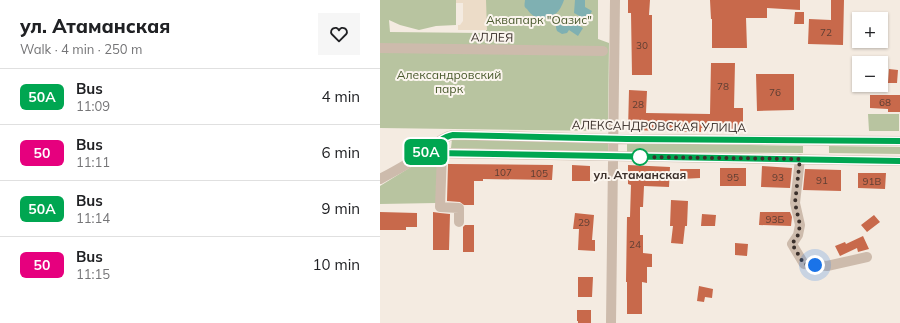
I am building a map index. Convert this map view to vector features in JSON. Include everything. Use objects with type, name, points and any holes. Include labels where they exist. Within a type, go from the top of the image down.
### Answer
[{"type":"street","points":[[611,323],[615,0]]},
{"type":"street","name":"АЛЛЕЯ","points":[[380,48],[603,51]]},
{"type":"street","name":"АЛЕКСАНДРОВСКАЯ УЛИЦА","points":[[380,179],[424,154],[443,139],[453,135],[613,139],[900,141]]},
{"type":"street","points":[[442,153],[440,207],[459,208],[459,222]]},
{"type":"street","name":"АЛЕКСАНДРОВСКАЯ УЛИЦА","points":[[424,154],[442,153],[900,161]]},
{"type":"street","points":[[800,159],[795,203],[800,225],[798,235],[792,244],[804,264],[827,266],[867,257]]},
{"type":"green space","name":"Александровский парк","points":[[380,0],[456,0],[456,25],[436,26],[419,30],[400,25],[389,20],[390,32],[482,33],[486,37],[486,0],[598,0],[598,39],[609,43],[608,131],[380,128]]},
{"type":"green space","points":[[868,114],[899,114],[899,131],[869,131]]},
{"type":"green space","points":[[452,139],[608,143],[608,152],[451,148]]},
{"type":"green space","points":[[627,143],[803,146],[803,153],[627,152]]},
{"type":"green space","points":[[829,146],[900,147],[900,154],[829,153]]},
{"type":"green space","points":[[427,157],[439,160],[436,203],[380,204],[380,186]]},
{"type":"shaded area","points":[[456,0],[486,0],[487,30],[458,30],[458,25],[460,25],[463,21],[463,3],[456,3]]},
{"type":"water","points":[[525,0],[564,0],[557,13],[547,18],[540,18],[530,13],[525,7]]},
{"type":"water","points":[[575,0],[585,0],[585,7],[592,11],[587,20],[574,13]]},
{"type":"water","points":[[563,18],[583,28],[578,36],[569,30],[567,33],[562,34],[557,31],[557,23]]},
{"type":"building","points":[[628,0],[650,0],[649,15],[652,15],[652,75],[632,75],[631,13],[628,13]]},
{"type":"building","points":[[710,0],[800,0],[800,10],[767,8],[767,18],[746,18],[747,48],[712,48],[712,19]]},
{"type":"building","points":[[831,0],[844,0],[843,45],[808,44],[809,19],[831,20]]},
{"type":"building","points":[[795,12],[804,12],[804,24],[794,24]]},
{"type":"building","points":[[711,63],[735,63],[734,108],[743,108],[743,129],[701,128],[701,132],[628,130],[629,90],[647,91],[646,113],[710,114]]},
{"type":"building","points":[[889,69],[898,70],[897,83],[888,83]]},
{"type":"building","points":[[756,74],[794,74],[794,110],[757,111]]},
{"type":"building","points":[[870,95],[900,95],[900,112],[888,112],[888,109],[870,108]]},
{"type":"building","points":[[448,164],[553,165],[552,180],[483,179],[483,181],[474,181],[474,205],[464,205],[460,202],[447,201]]},
{"type":"building","points":[[572,165],[590,166],[590,181],[572,181]]},
{"type":"building","points":[[628,165],[670,167],[669,187],[644,186],[643,207],[640,207],[640,235],[643,235],[643,253],[652,254],[652,267],[647,267],[647,283],[642,282],[642,314],[627,314],[627,217],[630,217],[631,185],[628,184]]},
{"type":"building","points":[[762,166],[792,168],[790,188],[761,187]]},
{"type":"building","points":[[720,168],[746,168],[746,186],[720,186]]},
{"type":"building","points":[[680,169],[700,169],[700,178],[681,179]]},
{"type":"building","points":[[805,169],[841,170],[841,191],[803,190]]},
{"type":"building","points":[[858,173],[886,173],[885,189],[858,188]]},
{"type":"building","points":[[671,200],[688,201],[687,226],[685,226],[683,244],[671,243],[673,226],[670,226]]},
{"type":"building","points":[[380,212],[417,213],[417,227],[406,227],[406,230],[380,230]]},
{"type":"building","points":[[433,212],[450,214],[449,250],[433,250]]},
{"type":"building","points":[[760,212],[790,212],[792,217],[791,226],[759,225]]},
{"type":"building","points":[[575,213],[594,215],[592,240],[595,240],[595,251],[578,250],[579,229],[573,229]]},
{"type":"building","points":[[702,214],[716,215],[715,226],[701,226]]},
{"type":"building","points":[[874,215],[880,222],[867,232],[861,225]]},
{"type":"building","points":[[465,225],[474,225],[474,252],[463,252],[463,227]]},
{"type":"building","points":[[863,236],[869,249],[858,252],[857,248],[840,256],[835,246],[845,242],[846,244]]},
{"type":"building","points":[[735,243],[748,244],[747,256],[735,255]]},
{"type":"building","points":[[578,277],[593,277],[592,297],[578,297]]},
{"type":"building","points":[[699,286],[713,289],[712,298],[705,297],[704,302],[697,301]]},
{"type":"building","points":[[577,310],[591,310],[591,323],[578,323]]},
{"type":"bus line","name":"50А","points":[[900,141],[627,139],[453,135],[443,139],[424,154],[900,161]]},
{"type":"place","name":"ул. Атаманская","points":[[640,157]]},
{"type":"route","points":[[640,157],[800,159],[795,203],[800,225],[798,235],[792,244],[804,264],[815,265]]},
{"type":"park label","name":"Аквапарк \"Оазис\"","points":[[539,19]]}]
